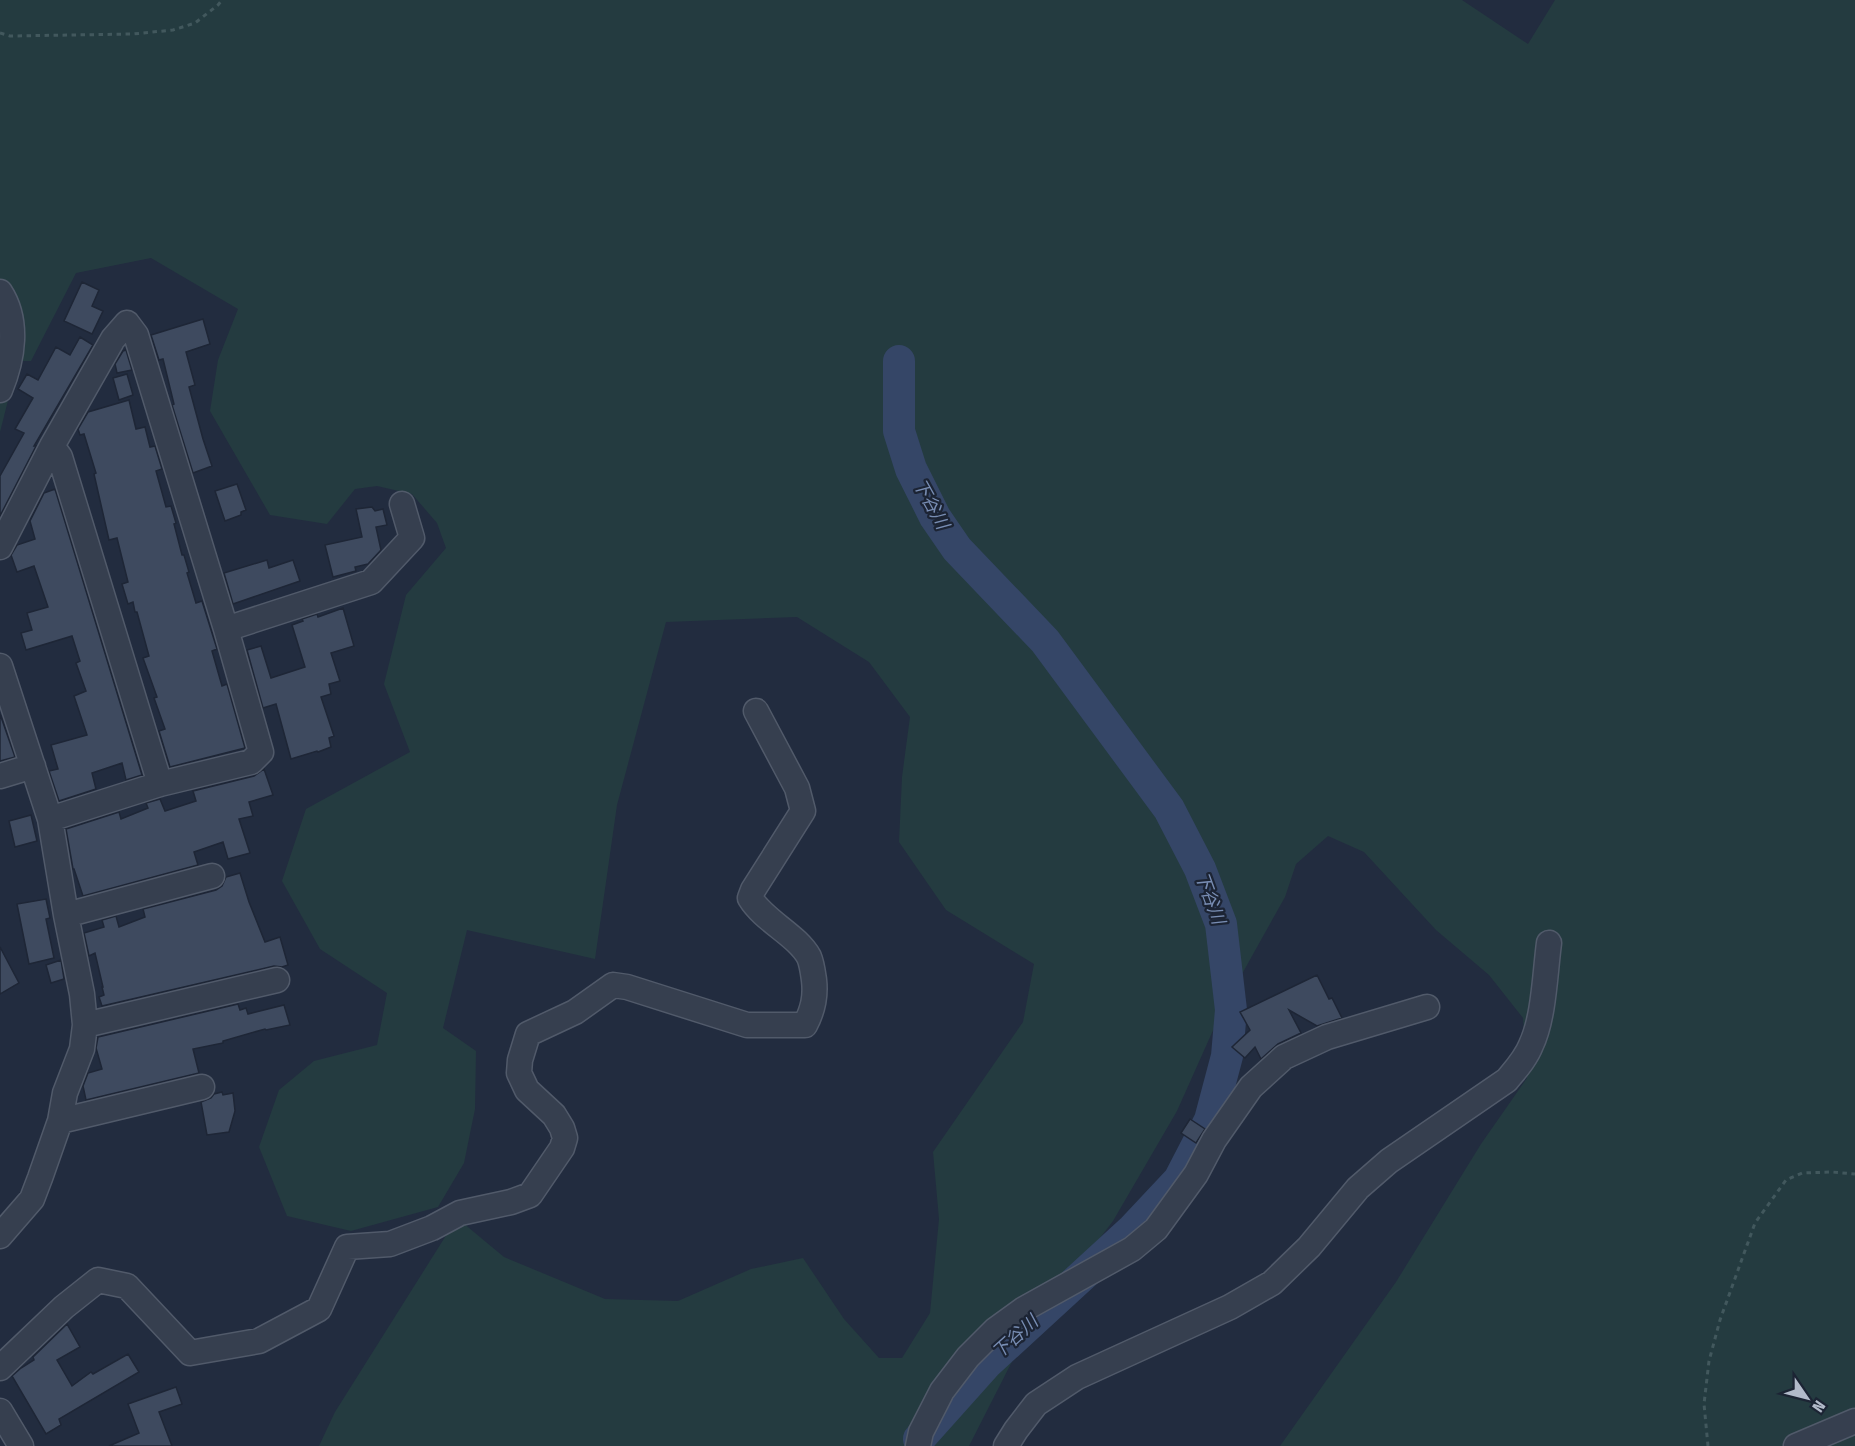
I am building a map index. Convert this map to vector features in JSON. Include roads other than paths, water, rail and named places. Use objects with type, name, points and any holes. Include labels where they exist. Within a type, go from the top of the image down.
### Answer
[{"type":"street","points":[[0,291],[10,310],[13,327],[7,369],[0,390]]},
{"type":"street","points":[[0,547],[52,446],[113,339],[127,323],[136,335],[261,752],[251,762],[160,784],[50,819]]},
{"type":"street","points":[[52,446],[60,457],[160,784]]},
{"type":"street","points":[[226,629],[370,582],[412,538],[402,504]]},
{"type":"street","points":[[0,666],[50,819],[82,994],[85,1025],[82,1049],[65,1093],[60,1121],[32,1199],[0,1236]]},
{"type":"street","points":[[0,1368],[64,1307],[98,1280],[127,1286],[190,1353],[259,1341],[319,1309],[347,1247],[390,1244],[432,1228],[460,1213],[511,1203],[530,1195],[562,1148],[565,1138],[554,1115],[527,1090],[519,1072],[524,1044],[528,1034],[575,1012],[613,985],[627,987],[747,1025],[805,1025],[811,1013],[815,993],[813,972],[808,957],[799,945],[756,907],[750,898],[803,812],[797,788],[756,711]]},
{"type":"street","points":[[0,776],[33,766]]},
{"type":"street","points":[[66,915],[212,876]]},
{"type":"street","points":[[1006,1446],[1036,1404],[1077,1377],[1230,1307],[1272,1283],[1309,1247],[1358,1188],[1389,1161],[1507,1080],[1532,1044],[1539,1021],[1549,943]]},
{"type":"street","points":[[85,1025],[277,980]]},
{"type":"street","points":[[918,1446],[921,1432],[942,1391],[968,1357],[995,1330],[1024,1309],[1132,1249],[1156,1229],[1196,1174],[1214,1140],[1251,1087],[1284,1057],[1327,1036],[1426,1007]]},
{"type":"street","points":[[60,1121],[202,1086]]},
{"type":"street","points":[[0,1411],[21,1446]]},
{"type":"street","points":[[1796,1446],[1855,1421]]},
{"type":"waterway","name":"下谷川","points":[[899,361],[899,431],[911,469],[935,517],[957,549],[1045,641],[1169,809],[1200,869],[1221,924],[1231,1010],[1227,1056],[1210,1120],[1179,1180],[1133,1229],[986,1364],[919,1439]]}]
